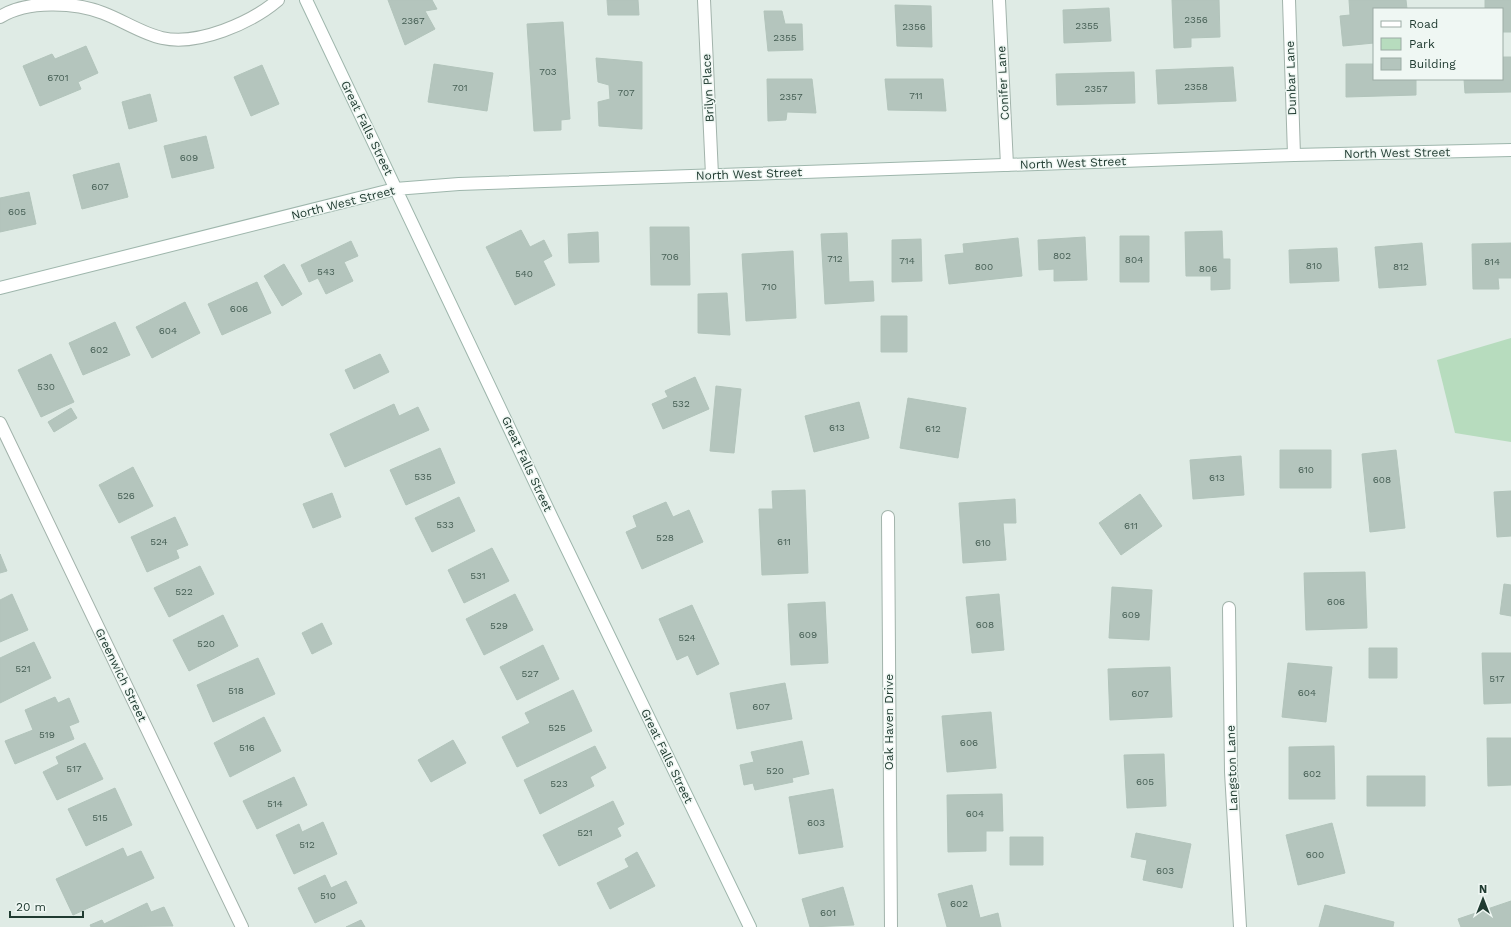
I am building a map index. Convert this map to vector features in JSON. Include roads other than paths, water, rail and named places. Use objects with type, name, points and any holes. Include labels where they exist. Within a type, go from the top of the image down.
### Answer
[{"type":"main road","points":[[0,17],[6,13],[34,5],[64,4],[83,7],[102,13],[162,38],[182,40],[204,38],[226,29],[267,9],[278,0]]},
{"type":"main road","name":"Great Falls Street","points":[[306,0],[750,927]]},
{"type":"main road","name":"Brilyn Place","points":[[704,0],[712,175]]},
{"type":"main road","name":"Conifer Lane","points":[[999,0],[1007,166]]},
{"type":"main road","name":"Dunbar Lane","points":[[1289,0],[1294,155]]},
{"type":"main road","name":"North West Street","points":[[0,288],[396,189],[459,184],[712,175],[1294,155],[1511,150]]},
{"type":"main road","name":"Greenwich Street","points":[[0,423],[242,927]]},
{"type":"main road","name":"Oak Haven Drive","points":[[888,517],[891,927]]},
{"type":"main road","name":"Langston Lane","points":[[1229,608],[1230,772],[1240,927]]}]
